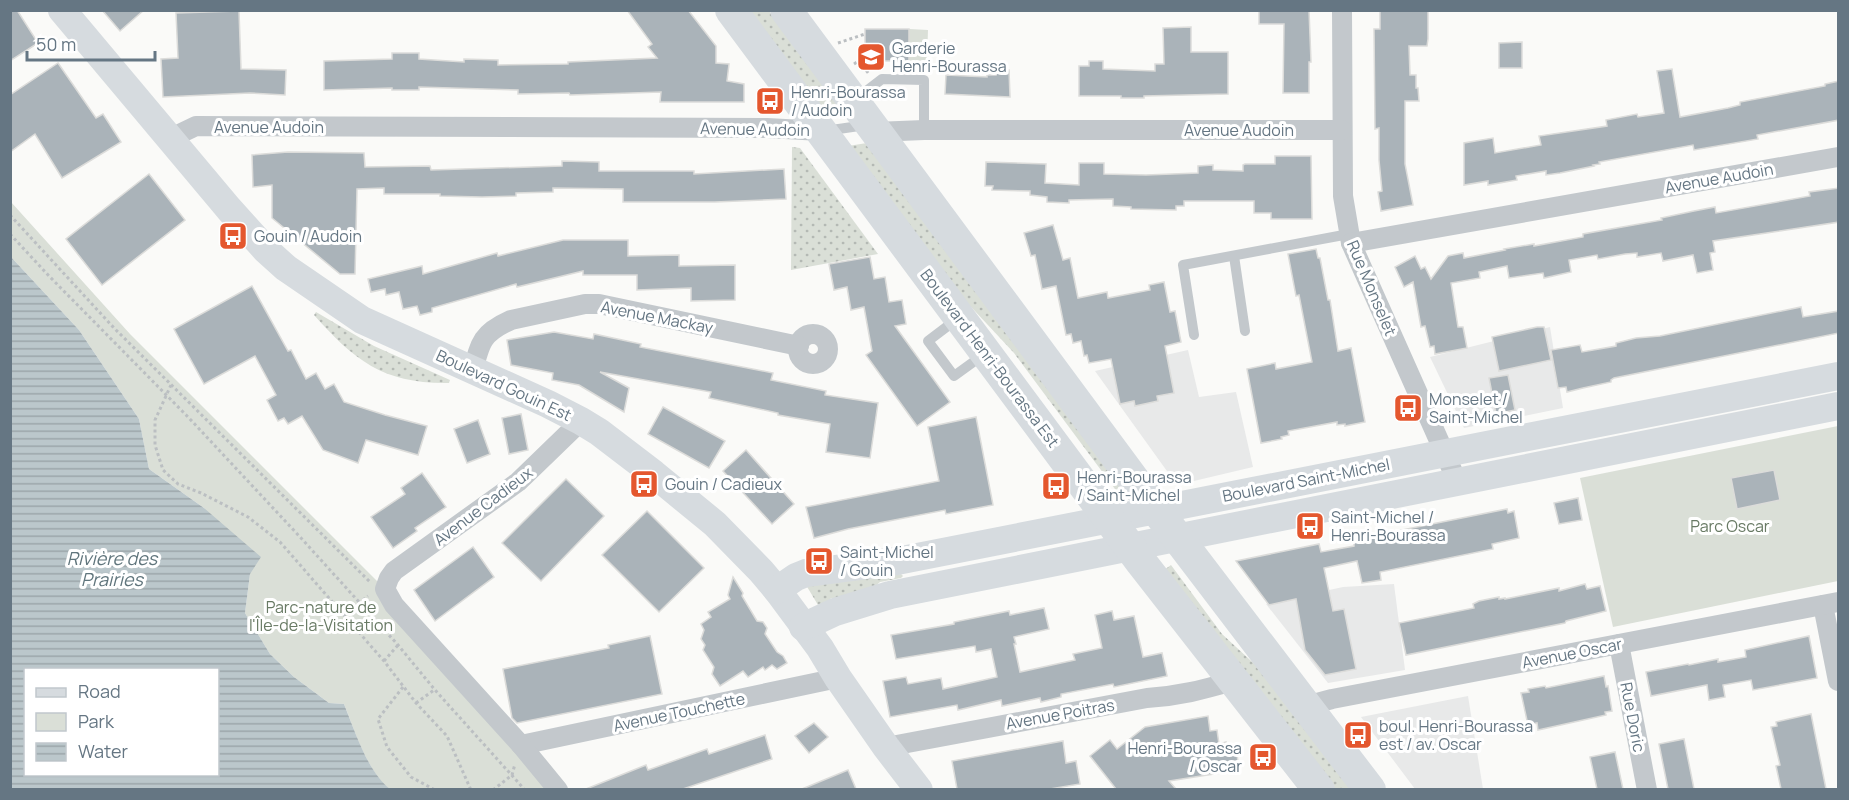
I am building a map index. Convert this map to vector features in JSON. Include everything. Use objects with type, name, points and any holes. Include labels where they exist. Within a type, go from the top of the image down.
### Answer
[{"type":"main road","name":"Boulevard Henri-Bourassa Est","points":[[731,10],[1130,547],[1319,789]]},
{"type":"main road","points":[[786,10],[1156,509],[1370,789]]},
{"type":"street","name":"Boulevard Gouin Est","points":[[62,10],[229,209],[266,250],[304,281],[362,320],[581,421],[696,506],[716,524],[777,590],[820,648],[886,747],[919,789]]},
{"type":"street","name":"Rue Monselet","points":[[1342,10],[1343,196],[1350,238],[1457,481]]},
{"type":"street","name":"Avenue Audoin","points":[[169,139],[196,126],[755,128],[821,131]]},
{"type":"street","name":"Avenue Audoin","points":[[876,132],[1342,130]]},
{"type":"street","name":"Avenue Audoin","points":[[1350,238],[1839,157]]},
{"type":"street","name":"Avenue Mackay","points":[[473,370],[480,343],[501,324],[585,304],[599,304],[799,346]]},
{"type":"street","name":"Boulevard Saint-Michel","points":[[777,590],[806,573],[897,561],[1839,376]]},
{"type":"street","name":"Boulevard Saint-Michel","points":[[803,627],[835,612],[890,595],[1839,406]]},
{"type":"street","name":"Avenue Cadieux","points":[[381,589],[394,571],[519,482],[581,421]]},
{"type":"street","points":[[381,589],[558,789]]},
{"type":"street","points":[[1831,604],[1839,681]]},
{"type":"street","name":"Avenue Oscar","points":[[1306,706],[1332,699],[1831,604]]},
{"type":"street","name":"Rue Doric","points":[[1619,644],[1647,789]]},
{"type":"street","name":"Avenue Touchette","points":[[521,745],[838,678]]},
{"type":"street","name":"Avenue Poitras","points":[[886,747],[1147,698],[1175,697],[1233,681]]},
{"type":"lane","points":[[853,101],[882,79],[924,80],[924,130]]},
{"type":"lane","name":"Avenue Audoin","points":[[821,131],[859,126],[876,132]]},
{"type":"lane","points":[[1194,334],[1183,265],[1350,238]]},
{"type":"lane","points":[[1234,256],[1245,331]]},
{"type":"path","points":[[838,43],[865,34]]},
{"type":"path","points":[[854,64],[865,57]]},
{"type":"path","points":[[860,61],[868,72]]},
{"type":"path","points":[[10,215],[114,328],[381,589]]},
{"type":"path","points":[[10,234],[301,538],[525,789]]},
{"type":"path","points":[[171,385],[155,420],[156,445],[163,470],[178,484],[248,517],[280,542],[384,661],[416,703],[447,736],[471,789]]},
{"type":"path","points":[[344,615],[360,603]]},
{"type":"path","points":[[384,661],[398,645]]},
{"type":"path","points":[[404,686],[378,719],[387,747],[411,777],[435,789]]},
{"type":"path","points":[[416,703],[435,690]]},
{"type":"path","points":[[494,789],[512,775],[521,745]]},
{"type":"shaded area","points":[[1550,327],[1563,408],[1464,428],[1430,357]]},
{"type":"shaded area","points":[[1188,350],[1199,397],[1236,392],[1253,467],[1177,485],[1095,371]]},
{"type":"shaded area","points":[[1394,584],[1405,670],[1328,683],[1266,604],[1343,587]]},
{"type":"shaded area","points":[[1468,696],[1483,789],[1415,789],[1361,717]]},
{"type":"green space","points":[[748,11],[769,11],[844,111],[825,114]]},
{"type":"green space","points":[[909,29],[928,30],[927,61],[909,61]]},
{"type":"green space","points":[[867,143],[1124,489],[1118,493],[1014,353],[959,294],[848,146]]},
{"type":"green space","points":[[792,147],[800,148],[878,254],[791,270]]},
{"type":"green space","name":"Parc-nature de l'Île-de-la-Visitation","points":[[11,202],[130,334],[385,589],[561,789],[390,790],[382,782],[362,750],[344,704],[329,703],[294,677],[270,654],[245,613],[250,574],[204,508],[149,469],[139,419],[79,330],[11,257]]},
{"type":"green space","points":[[316,312],[374,346],[450,380],[449,383],[406,379],[372,367],[343,345],[314,315]]},
{"type":"green space","name":"Parc Oscar","points":[[1838,426],[1838,581],[1613,627],[1580,478]]},
{"type":"green space","points":[[1171,565],[1222,634],[1262,671],[1355,789],[1335,789],[1164,570]]},
{"type":"green space","points":[[901,574],[903,576],[901,578],[880,582],[871,590],[834,600],[831,598],[818,605],[806,585],[868,575],[879,578]]},
{"type":"water","name":"Rivière des Prairies","points":[[11,257],[79,330],[139,419],[149,469],[204,508],[261,557],[250,574],[245,613],[270,654],[294,677],[329,703],[344,704],[368,761],[390,789],[11,789]]},
{"type":"building","points":[[10,10],[17,10],[38,43],[10,61]]},
{"type":"building","points":[[102,10],[144,10],[120,31]]},
{"type":"building","points":[[627,10],[688,10],[716,46],[716,63],[729,64],[727,81],[744,84],[744,102],[660,102],[661,92],[518,94],[518,90],[419,87],[419,90],[392,90],[392,88],[324,90],[324,61],[392,59],[392,53],[419,53],[419,59],[464,62],[464,59],[498,60],[498,65],[568,64],[568,62],[657,58],[648,47],[652,44]]},
{"type":"building","points":[[1259,10],[1309,10],[1311,62],[1309,62],[1309,93],[1283,93],[1284,24],[1259,24]]},
{"type":"building","points":[[1380,10],[1428,10],[1427,46],[1409,46],[1410,75],[1416,75],[1419,101],[1405,101],[1405,164],[1413,205],[1381,211],[1378,192],[1382,191],[1379,128],[1375,129],[1374,29],[1380,29]]},
{"type":"building","points":[[239,11],[241,69],[286,70],[285,95],[250,93],[163,97],[161,59],[178,58],[176,13]]},
{"type":"building","points":[[1191,27],[1191,52],[1228,52],[1228,94],[1144,96],[1144,98],[1079,96],[1079,66],[1089,66],[1089,61],[1103,61],[1103,69],[1155,71],[1155,64],[1164,64],[1163,28]]},
{"type":"building","points":[[865,29],[909,29],[909,61],[865,61]]},
{"type":"building","points":[[1522,42],[1522,68],[1499,68],[1499,43]]},
{"type":"building","points":[[58,63],[96,118],[103,114],[121,142],[62,178],[35,134],[10,152],[10,95]]},
{"type":"building","points":[[1672,69],[1680,117],[1728,108],[1740,105],[1740,102],[1825,86],[1825,84],[1839,81],[1839,120],[1757,135],[1758,139],[1694,150],[1693,145],[1599,162],[1600,164],[1594,166],[1560,173],[1546,175],[1546,171],[1516,176],[1517,180],[1488,185],[1488,181],[1464,185],[1464,143],[1493,138],[1495,153],[1541,145],[1539,136],[1607,126],[1606,120],[1637,114],[1638,117],[1664,113],[1657,71]]},
{"type":"building","points":[[1009,70],[1010,97],[945,94],[946,75],[987,77],[987,75],[996,75],[996,71]]},
{"type":"building","points":[[288,152],[364,153],[365,167],[430,166],[431,170],[562,166],[562,161],[599,162],[599,171],[694,171],[694,174],[784,169],[786,199],[623,202],[623,189],[553,188],[553,192],[482,197],[384,194],[384,188],[357,189],[355,274],[340,274],[272,218],[272,185],[253,187],[252,155]]},
{"type":"building","points":[[1275,156],[1311,156],[1312,219],[1271,219],[1271,213],[1254,213],[1254,201],[1184,201],[1184,206],[1176,206],[1176,210],[1131,209],[1131,207],[1113,206],[1113,199],[1069,200],[1069,203],[1047,202],[1047,197],[1030,195],[1030,191],[992,190],[993,186],[985,186],[986,162],[1046,164],[1045,183],[1079,185],[1079,163],[1104,163],[1104,174],[1146,175],[1198,173],[1198,166],[1213,165],[1213,170],[1243,171],[1245,164],[1275,164]]},
{"type":"building","points":[[149,174],[185,220],[102,285],[66,239]]},
{"type":"building","points":[[1839,188],[1839,222],[1713,241],[1715,252],[1710,253],[1713,270],[1697,273],[1693,255],[1663,261],[1661,253],[1637,257],[1637,253],[1598,259],[1597,255],[1569,260],[1571,272],[1544,278],[1543,273],[1509,278],[1507,266],[1479,272],[1480,278],[1451,283],[1458,327],[1463,327],[1467,348],[1435,354],[1434,346],[1430,347],[1425,326],[1421,327],[1413,282],[1404,287],[1395,267],[1415,256],[1421,269],[1425,267],[1431,279],[1448,256],[1463,253],[1464,258],[1504,249],[1534,244],[1534,246],[1715,207],[1716,213],[1810,196],[1809,192]]},
{"type":"building","points":[[1053,225],[1063,260],[1070,258],[1078,298],[1107,292],[1108,298],[1150,290],[1149,285],[1164,282],[1170,312],[1175,311],[1181,342],[1165,346],[1174,393],[1157,396],[1158,401],[1135,406],[1134,401],[1120,404],[1111,359],[1089,363],[1087,355],[1084,356],[1081,341],[1073,343],[1071,334],[1066,335],[1056,286],[1042,289],[1035,255],[1031,256],[1024,233]]},
{"type":"building","points":[[563,240],[628,240],[628,256],[679,255],[679,266],[735,265],[735,300],[691,301],[691,288],[637,290],[637,275],[583,275],[583,271],[517,287],[516,284],[432,308],[432,312],[420,315],[417,306],[403,309],[399,292],[386,295],[385,289],[371,292],[368,279],[422,266],[423,274],[497,253],[498,256]]},
{"type":"building","points":[[1316,249],[1318,258],[1320,258],[1328,300],[1330,300],[1338,351],[1351,348],[1365,422],[1345,426],[1345,424],[1337,425],[1337,422],[1288,431],[1289,435],[1281,437],[1282,439],[1261,443],[1247,369],[1275,363],[1276,369],[1312,362],[1299,295],[1296,296],[1288,254]]},
{"type":"building","points":[[870,257],[874,279],[885,277],[889,302],[902,300],[906,324],[895,326],[950,402],[917,426],[866,355],[872,351],[864,307],[851,310],[847,287],[834,290],[829,264]]},
{"type":"building","points":[[252,286],[306,379],[316,373],[325,389],[334,384],[344,402],[427,426],[418,455],[366,440],[358,463],[323,450],[302,416],[288,424],[284,418],[278,421],[267,400],[276,395],[255,356],[204,384],[174,329]]},
{"type":"building","points":[[1801,307],[1803,317],[1839,311],[1839,333],[1614,378],[1611,382],[1567,392],[1566,387],[1558,388],[1551,350],[1580,345],[1582,352],[1616,346],[1616,343],[1636,338],[1660,336]]},
{"type":"building","points":[[1544,327],[1551,360],[1499,371],[1492,337]]},
{"type":"building","points":[[554,332],[593,339],[594,334],[641,344],[640,347],[773,373],[771,380],[826,391],[825,395],[878,403],[870,458],[826,452],[830,424],[778,415],[778,413],[709,398],[711,392],[600,372],[629,388],[624,412],[579,385],[552,380],[553,373],[511,365],[507,340]]},
{"type":"building","points":[[1508,375],[1515,410],[1496,414],[1489,378]]},
{"type":"building","points":[[663,407],[725,441],[709,468],[648,434]]},
{"type":"building","points":[[521,414],[528,450],[509,454],[502,418]]},
{"type":"building","points":[[976,417],[993,505],[946,514],[945,510],[814,538],[806,507],[939,481],[928,427]]},
{"type":"building","points":[[478,420],[490,454],[467,463],[454,429]]},
{"type":"building","points":[[746,450],[794,504],[772,524],[723,471]]},
{"type":"building","points":[[1774,470],[1780,500],[1737,509],[1731,478]]},
{"type":"building","points":[[422,473],[446,507],[415,528],[417,531],[393,548],[371,517],[405,494],[401,488]]},
{"type":"building","points":[[566,479],[604,516],[541,581],[502,543]]},
{"type":"building","points":[[1578,498],[1582,520],[1559,524],[1554,503]]},
{"type":"building","points":[[1507,509],[1508,513],[1514,511],[1519,538],[1492,544],[1493,549],[1380,572],[1381,580],[1362,583],[1357,561],[1324,568],[1333,611],[1344,609],[1356,669],[1325,675],[1305,650],[1296,599],[1269,605],[1236,561],[1319,544],[1321,552],[1354,546],[1354,542],[1388,535],[1387,533]]},
{"type":"building","points":[[647,511],[704,568],[659,612],[602,555]]},
{"type":"building","points":[[473,547],[494,577],[435,621],[414,590]]},
{"type":"building","points":[[733,577],[757,621],[763,622],[767,628],[765,634],[787,663],[777,669],[772,665],[765,670],[763,667],[748,677],[743,671],[720,686],[712,674],[714,667],[703,650],[705,645],[701,639],[704,630],[701,624],[711,617],[708,612],[730,599],[728,595]]},
{"type":"building","points":[[1585,584],[1587,589],[1600,586],[1606,611],[1565,623],[1406,655],[1399,623],[1474,608],[1473,604],[1479,601],[1499,597],[1499,599],[1505,599],[1559,588],[1559,591]]},
{"type":"building","points":[[1044,608],[1049,629],[1014,637],[1020,672],[1075,660],[1073,654],[1102,648],[1095,615],[1112,611],[1114,620],[1134,616],[1143,657],[1162,653],[1167,676],[1114,687],[1113,684],[1061,694],[1061,697],[1041,702],[1040,698],[1002,706],[1001,700],[958,710],[957,705],[890,717],[883,681],[906,677],[908,684],[941,678],[943,689],[997,677],[991,649],[976,652],[975,646],[896,659],[891,635],[1009,611],[1010,615]]},
{"type":"building","points":[[650,636],[662,694],[517,723],[512,718],[503,669],[609,648],[608,645]]},
{"type":"building","points":[[1809,636],[1817,678],[1753,690],[1751,680],[1723,685],[1725,697],[1709,700],[1707,685],[1651,696],[1646,672],[1718,659],[1718,662],[1746,657],[1745,650]]},
{"type":"building","points":[[1604,676],[1612,711],[1605,712],[1606,715],[1538,730],[1537,723],[1528,725],[1521,693],[1529,692],[1528,689],[1545,686],[1546,688]]},
{"type":"building","points":[[1811,714],[1826,789],[1781,789],[1776,766],[1780,765],[1771,727],[1777,726],[1776,722]]},
{"type":"building","points":[[1208,716],[1210,731],[1217,730],[1219,744],[1226,742],[1228,756],[1237,754],[1239,770],[1169,781],[1176,789],[1116,789],[1090,756],[1110,740],[1117,749],[1145,727]]},
{"type":"building","points":[[814,723],[828,737],[809,753],[795,736]]},
{"type":"building","points":[[765,735],[772,759],[683,789],[586,789],[646,765],[648,770],[707,749],[709,754]]},
{"type":"building","points":[[1684,739],[1694,789],[1668,789],[1659,744]]},
{"type":"building","points":[[1063,741],[1066,763],[1076,761],[1080,784],[1050,789],[957,789],[952,761]]},
{"type":"building","points":[[1615,752],[1623,789],[1597,789],[1590,757]]},
{"type":"building","points":[[848,770],[856,789],[802,789]]},
{"type":"place","name":"Garderie Henri-Bourassa","points":[[871,57]]},
{"type":"place","name":"Henri-Bourassa / Audoin","points":[[770,101]]},
{"type":"place","name":"Gouin / Audoin","points":[[233,236]]},
{"type":"place","name":"Monselet / Saint-Michel","points":[[1408,408]]},
{"type":"place","name":"Gouin / Cadieux","points":[[644,484]]},
{"type":"place","name":"Henri-Bourassa / Saint-Michel","points":[[1056,486]]},
{"type":"place","name":"Saint-Michel / Henri-Bourassa","points":[[1310,526]]},
{"type":"place","name":"Saint-Michel / Gouin","points":[[819,561]]},
{"type":"place","name":"boul. Henri-Bourassa est / av. Oscar","points":[[1358,735]]},
{"type":"place","name":"Henri-Bourassa / Oscar","points":[[1263,757]]}]
